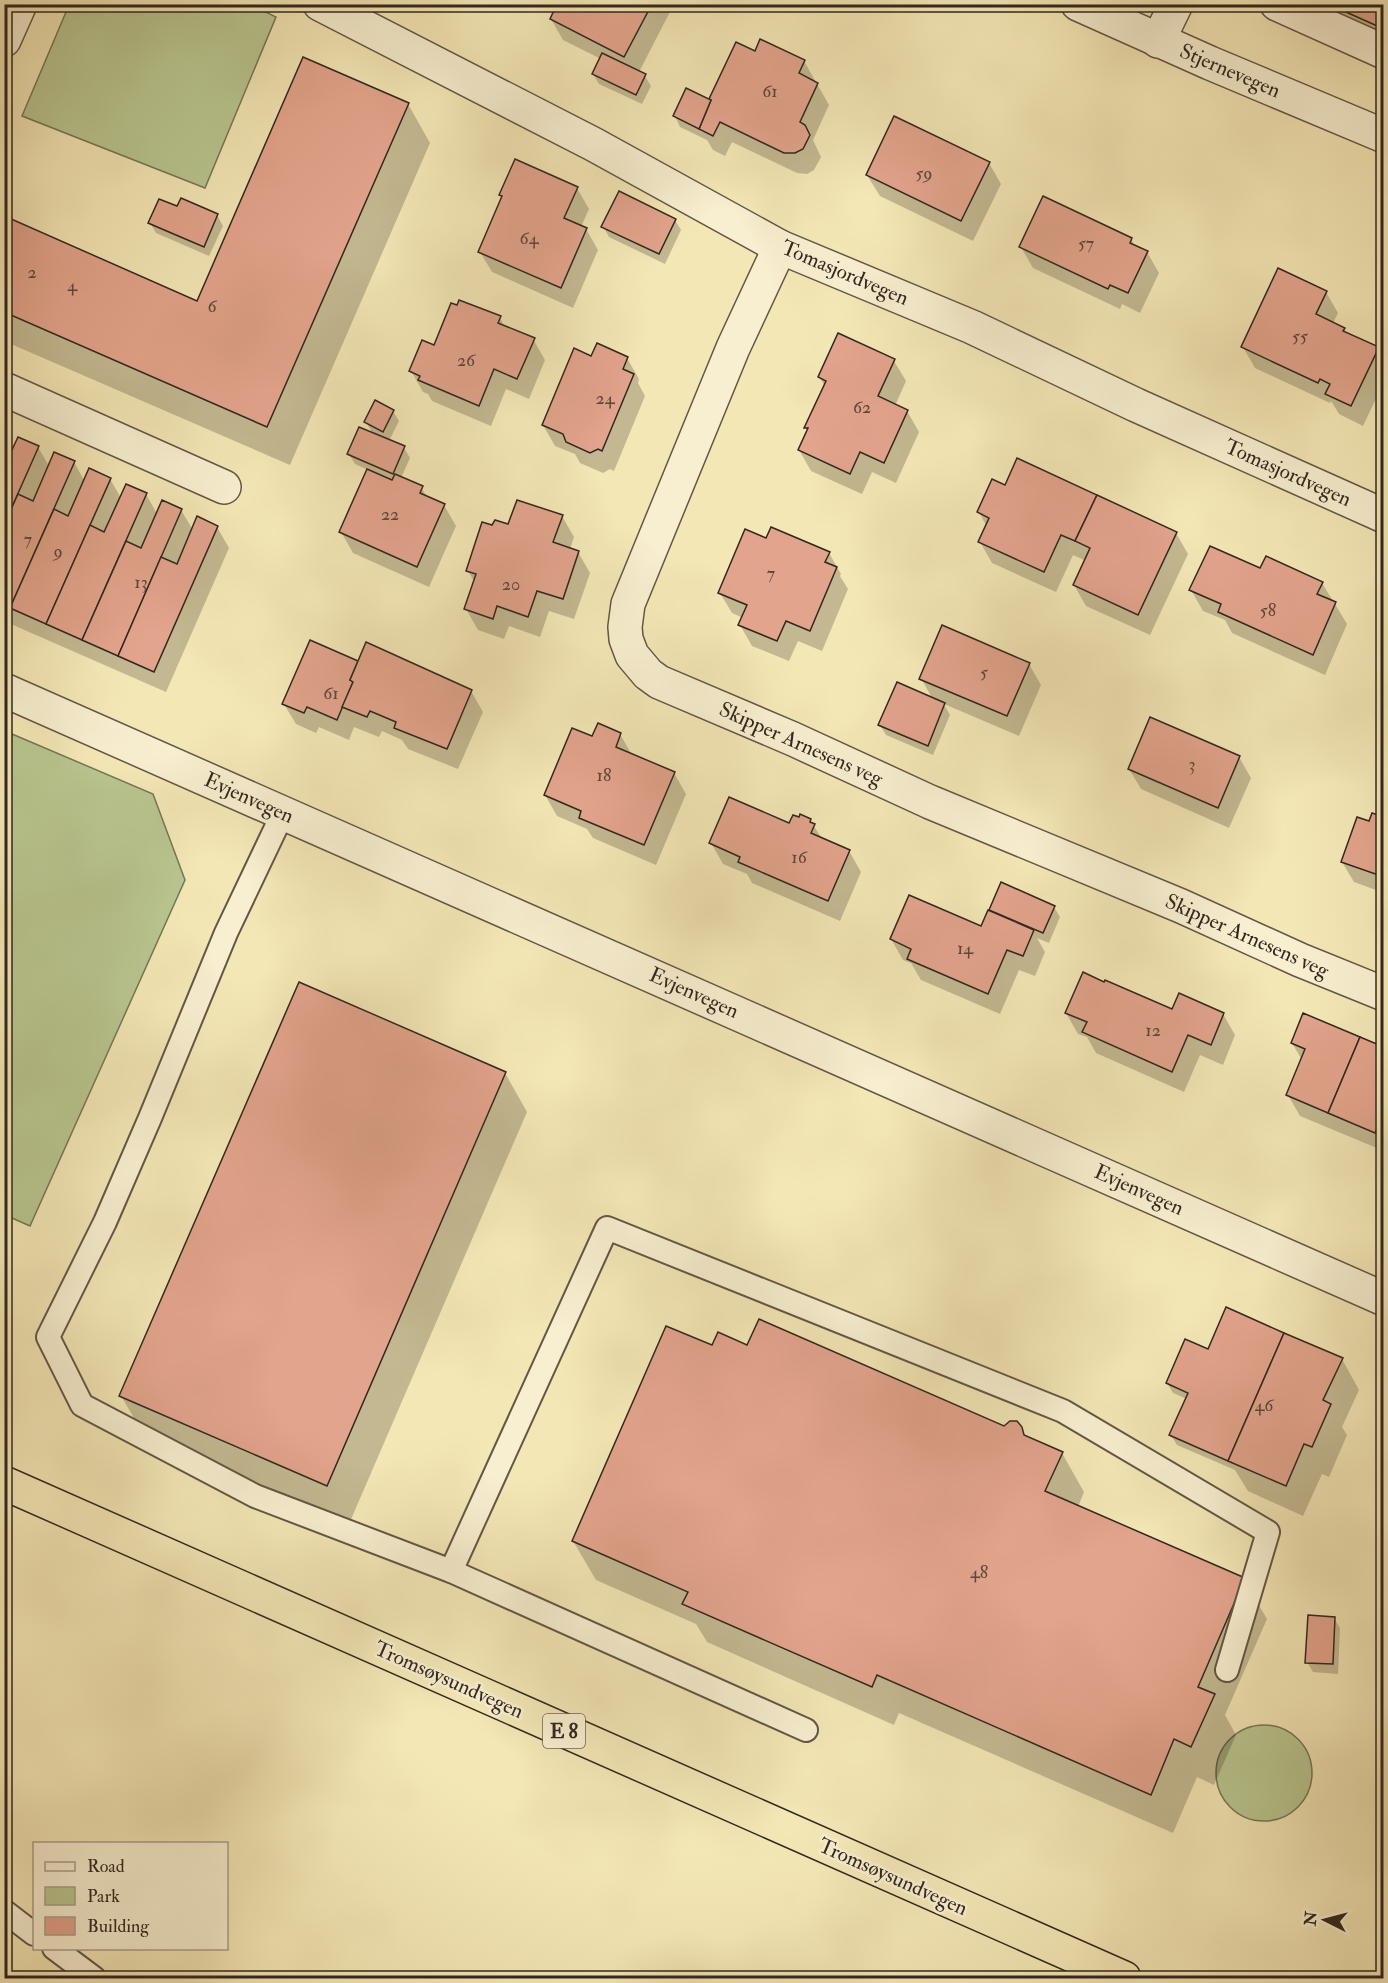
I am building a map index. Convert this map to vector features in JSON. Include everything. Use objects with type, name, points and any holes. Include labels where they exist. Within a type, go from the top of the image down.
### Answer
[{"type":"highway","name":"Tromsøysundvegen","points":[[4,1483],[1124,1978]]},
{"type":"street","points":[[4,40],[20,4]]},
{"type":"street","name":"Tomasjordvegen","points":[[320,4],[593,144],[780,247],[972,327],[1136,405],[1383,516]]},
{"type":"street","name":"Stjernevegen","points":[[1078,4],[1158,41],[1383,135]]},
{"type":"street","points":[[1158,41],[1176,4]]},
{"type":"street","points":[[1277,4],[1383,52]]},
{"type":"street","name":"Skipper Arnesens veg","points":[[780,247],[734,348],[628,604],[625,617],[626,639],[639,665],[659,682],[793,739],[930,802],[1383,994]]},
{"type":"street","points":[[4,389],[224,487]]},
{"type":"street","name":"Evjenvegen","points":[[4,690],[677,985],[1383,1299]]},
{"type":"lane","points":[[283,813],[226,933],[105,1222],[48,1337],[82,1405],[255,1496],[451,1571],[806,1730]]},
{"type":"lane","points":[[451,1571],[607,1228],[1063,1411],[1268,1532],[1227,1670]]},
{"type":"lane","points":[[4,1911],[33,1933]]},
{"type":"lane","points":[[57,1950],[94,1978]]},
{"type":"green space","points":[[69,5],[252,5],[276,17],[205,188],[22,116]]},
{"type":"green space","points":[[5,731],[153,794],[185,880],[30,1226],[5,1215]]},
{"type":"green space","points":[[1264,1725],[1283,1728],[1298,1739],[1309,1754],[1312,1773],[1309,1792],[1298,1807],[1283,1818],[1264,1821],[1245,1818],[1230,1807],[1219,1792],[1216,1773],[1219,1754],[1230,1739],[1245,1728]]},
{"type":"building","points":[[557,4],[652,4],[624,57],[550,19]]},
{"type":"building","points":[[1328,4],[1384,4],[1384,29]]},
{"type":"building","points":[[760,39],[805,60],[799,73],[818,83],[800,122],[805,125],[810,135],[803,149],[795,153],[784,153],[720,122],[713,136],[699,129],[711,100],[709,99],[736,42],[755,51]]},
{"type":"building","points":[[602,53],[646,74],[636,95],[592,74]]},
{"type":"building","points":[[303,57],[409,103],[267,427],[4,312],[4,229],[9,218],[197,301]]},
{"type":"building","points":[[686,88],[711,100],[699,129],[673,116]]},
{"type":"building","points":[[894,116],[990,162],[961,221],[866,175]]},
{"type":"building","points":[[515,159],[578,187],[564,218],[587,228],[561,288],[478,252]]},
{"type":"building","points":[[619,191],[676,219],[659,254],[601,227]]},
{"type":"building","points":[[1043,196],[1132,238],[1130,243],[1148,251],[1128,293],[1110,285],[1108,289],[1019,247]]},
{"type":"building","points":[[181,198],[218,214],[204,247],[148,223],[159,199],[177,206]]},
{"type":"building","points":[[1278,268],[1327,291],[1316,314],[1345,328],[1343,331],[1379,347],[1351,406],[1325,394],[1330,384],[1320,379],[1318,383],[1241,347]]},
{"type":"building","points":[[459,300],[501,316],[498,323],[535,338],[517,379],[494,369],[479,406],[418,380],[420,376],[409,371],[422,340],[434,345],[451,303],[457,305]]},
{"type":"building","points":[[838,333],[895,359],[878,396],[908,410],[884,463],[860,452],[850,474],[798,450],[808,428],[804,428],[826,381],[818,377]]},
{"type":"building","points":[[597,343],[628,357],[623,369],[634,374],[602,451],[598,449],[590,453],[566,442],[563,434],[542,425],[574,348],[591,356]]},
{"type":"building","points":[[375,400],[394,410],[383,432],[364,422]]},
{"type":"building","points":[[359,427],[405,446],[393,474],[347,454]]},
{"type":"building","points":[[18,437],[39,446],[4,525],[4,467]]},
{"type":"building","points":[[54,452],[75,461],[10,608],[4,606],[4,525],[18,494],[33,501]]},
{"type":"building","points":[[1017,458],[1097,495],[1075,541],[1061,535],[1044,572],[978,542],[989,518],[977,512],[992,479],[1005,485]]},
{"type":"building","points":[[89,468],[111,478],[46,624],[10,608],[54,509],[68,516]]},
{"type":"building","points":[[367,469],[392,480],[395,474],[423,486],[420,493],[445,504],[417,567],[339,532]]},
{"type":"building","points":[[126,484],[147,493],[82,640],[46,624],[90,525],[104,532]]},
{"type":"building","points":[[1097,495],[1177,532],[1138,615],[1073,585],[1090,548],[1075,541]]},
{"type":"building","points":[[162,500],[182,509],[118,656],[82,640],[126,541],[141,548]]},
{"type":"building","points":[[517,500],[563,515],[553,542],[579,551],[563,599],[537,591],[528,617],[497,606],[493,619],[464,609],[476,574],[466,571],[482,522],[492,525],[495,520],[508,524]]},
{"type":"building","points":[[197,516],[218,526],[154,672],[118,656],[161,557],[177,564]]},
{"type":"building","points":[[771,527],[830,552],[825,562],[837,567],[810,631],[786,621],[777,641],[738,625],[747,605],[718,593],[745,529],[766,538]]},
{"type":"building","points":[[1210,546],[1260,568],[1266,556],[1323,582],[1317,594],[1336,602],[1313,655],[1218,612],[1221,604],[1189,590]]},
{"type":"building","points":[[942,625],[1030,663],[1007,716],[919,679]]},
{"type":"building","points":[[310,640],[358,661],[350,680],[353,682],[337,720],[307,707],[304,713],[282,704]]},
{"type":"building","points":[[366,642],[472,690],[447,749],[394,728],[396,722],[370,711],[367,717],[342,707],[353,682],[350,680]]},
{"type":"building","points":[[897,682],[945,703],[928,746],[878,725]]},
{"type":"building","points":[[1150,717],[1240,756],[1218,808],[1128,769]]},
{"type":"building","points":[[598,723],[621,733],[616,747],[675,772],[644,845],[579,818],[581,811],[544,795],[572,728],[592,736]]},
{"type":"building","points":[[729,797],[789,823],[793,815],[799,817],[800,814],[811,819],[810,822],[815,824],[811,833],[850,850],[828,901],[738,862],[740,857],[709,843]]},
{"type":"building","points":[[1372,813],[1384,817],[1384,877],[1341,862],[1357,817],[1369,821]]},
{"type":"building","points":[[1001,882],[1055,906],[1043,933],[989,910]]},
{"type":"building","points":[[909,895],[981,926],[988,910],[1034,930],[1023,956],[1007,950],[988,994],[907,959],[911,949],[890,939]]},
{"type":"building","points":[[1083,972],[1172,1009],[1179,993],[1224,1013],[1211,1045],[1188,1035],[1172,1072],[1082,1032],[1087,1022],[1065,1013]]},
{"type":"building","points":[[299,982],[506,1072],[327,1486],[119,1396]]},
{"type":"building","points":[[1303,1013],[1360,1037],[1328,1113],[1286,1095],[1305,1049],[1291,1043]]},
{"type":"building","points":[[1360,1037],[1384,1047],[1384,1112],[1375,1133],[1328,1113]]},
{"type":"building","points":[[1226,1307],[1284,1333],[1228,1461],[1169,1435],[1188,1393],[1166,1383],[1185,1339],[1208,1349]]},
{"type":"building","points":[[759,1319],[1004,1426],[1010,1421],[1017,1421],[1024,1435],[1063,1452],[1045,1491],[1245,1578],[1198,1687],[1215,1694],[1191,1747],[1174,1739],[1151,1795],[877,1675],[872,1687],[682,1604],[688,1592],[572,1541],[666,1326],[712,1345],[718,1332],[747,1345]]},
{"type":"building","points":[[1284,1333],[1343,1358],[1323,1400],[1331,1404],[1312,1447],[1304,1444],[1286,1486],[1228,1461]]},
{"type":"building","points":[[1308,1615],[1335,1617],[1333,1664],[1305,1663]]}]
